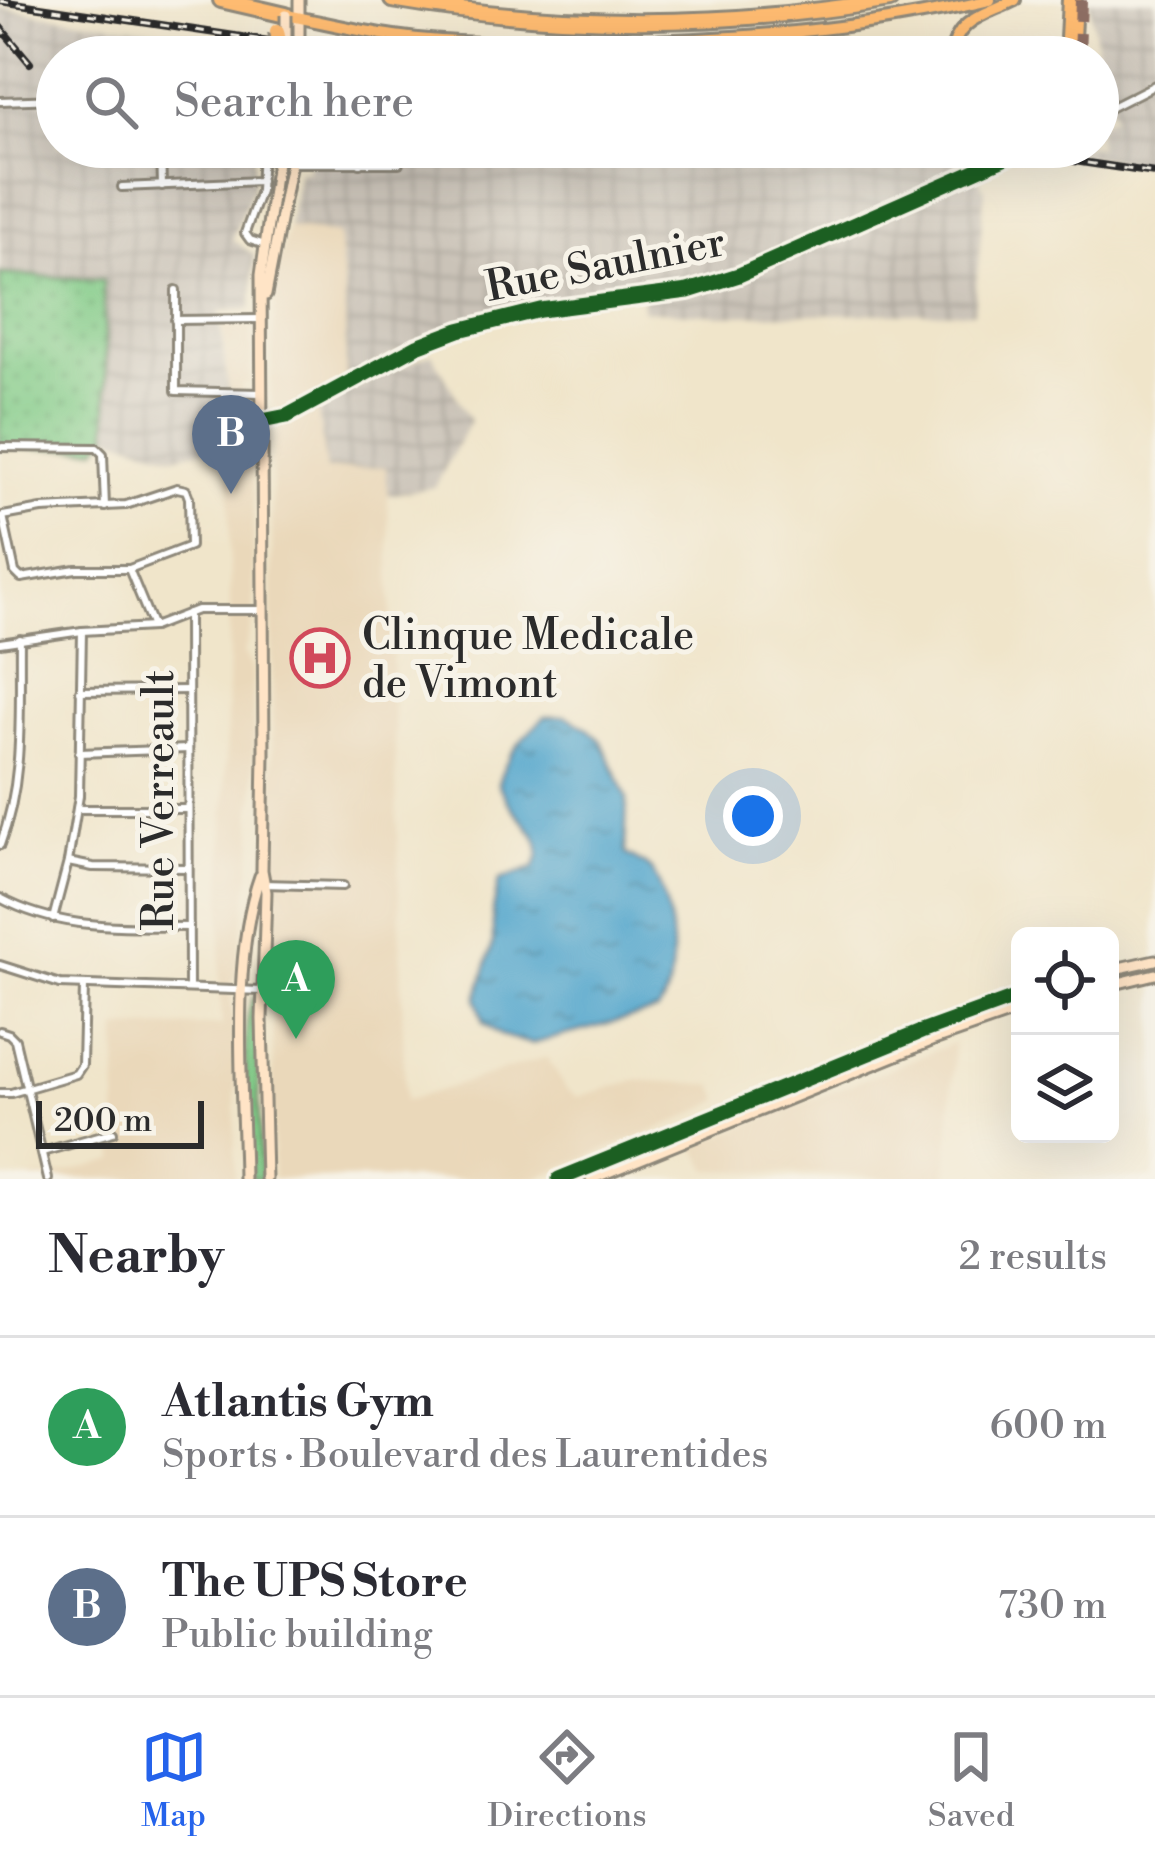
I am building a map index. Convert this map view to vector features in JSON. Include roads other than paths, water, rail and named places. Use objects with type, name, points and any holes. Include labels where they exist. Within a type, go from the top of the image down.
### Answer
[{"type":"highway","points":[[221,0],[277,12]]},
{"type":"highway","points":[[392,0],[511,15],[630,21],[766,16],[890,0]]},
{"type":"main road","points":[[277,12],[299,0]]},
{"type":"main road","points":[[766,36],[871,23],[990,0]]},
{"type":"main road","points":[[957,36],[967,23],[1015,0]]},
{"type":"main road","points":[[1070,36],[1072,0]]},
{"type":"main road","points":[[277,12],[394,36]]},
{"type":"main road","points":[[316,36],[333,25]]},
{"type":"main road","points":[[266,1179],[261,274],[276,168]]},
{"type":"main road","points":[[262,319],[291,168]]},
{"type":"main road","points":[[244,1179],[243,989],[249,926],[261,883]]},
{"type":"main road","points":[[1119,968],[1155,960]]},
{"type":"main road","points":[[1119,983],[1155,974]]},
{"type":"main road","points":[[559,1179],[1011,999]]},
{"type":"main road","points":[[590,1179],[919,1045],[1011,1013]]},
{"type":"street","points":[[1119,103],[1155,85]]},
{"type":"street","points":[[0,101],[36,100]]},
{"type":"street","points":[[162,168],[162,186]]},
{"type":"street","points":[[261,168],[245,233],[265,245]]},
{"type":"street","name":"Rue Saulnier","points":[[262,421],[283,418],[409,350],[470,326],[540,310],[688,291],[739,275],[981,168]]},
{"type":"street","points":[[122,187],[261,181]]},
{"type":"street","points":[[176,290],[176,391],[261,393]]},
{"type":"street","points":[[175,320],[262,319]]},
{"type":"street","points":[[0,447],[97,448],[103,454],[105,508]]},
{"type":"street","points":[[177,488],[186,490],[190,546],[129,569],[76,568],[22,578],[15,572],[2,516],[42,509],[105,508],[177,488]]},
{"type":"street","points":[[129,569],[153,627]]},
{"type":"street","points":[[0,643],[153,627],[200,610],[263,610]]},
{"type":"street","name":"Rue Verreault","points":[[188,613],[189,988]]},
{"type":"street","points":[[52,919],[77,809],[82,631]]},
{"type":"street","points":[[0,845],[19,764],[20,639]]},
{"type":"street","points":[[80,691],[188,690]]},
{"type":"street","points":[[79,752],[188,748]]},
{"type":"street","points":[[77,809],[187,808]]},
{"type":"street","points":[[68,862],[93,867],[188,868]]},
{"type":"street","points":[[261,883],[344,886]]},
{"type":"street","points":[[0,898],[52,919],[85,926],[189,927]]},
{"type":"street","points":[[0,965],[45,980],[84,986],[262,991]]},
{"type":"street","points":[[0,1093],[76,1074],[82,1065],[84,986]]},
{"type":"street","points":[[0,1031],[14,1040],[48,1179]]},
{"type":"street","points":[[42,1152],[112,1132]]},
{"type":"water","points":[[566,716],[602,742],[627,798],[625,853],[650,869],[665,900],[672,940],[670,980],[658,1011],[531,1044],[500,1035],[484,1023],[477,999],[493,943],[499,880],[534,868],[539,851],[535,836],[498,784],[510,756],[545,717]]},
{"type":"railway","points":[[0,1],[236,36]]},
{"type":"railway","points":[[0,27],[30,63]]},
{"type":"railway","points":[[1119,168],[1155,173]]},
{"type":"place","name":"The UPS Store","points":[[231,494]]},
{"type":"place","name":"Clinque Medicale de Vimont","points":[[320,658]]},
{"type":"place","name":"Atlantis Gym","points":[[296,1039]]}]
